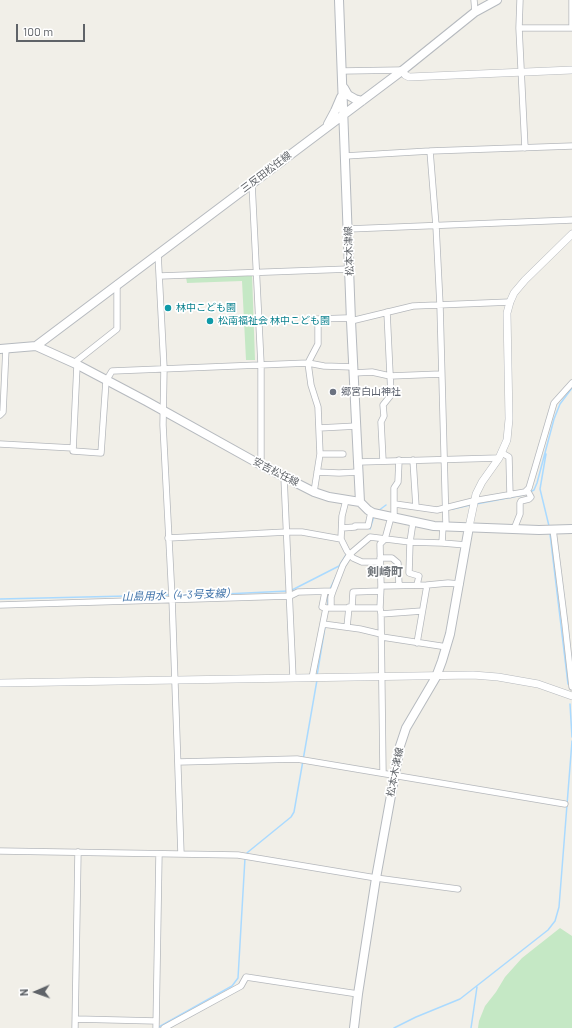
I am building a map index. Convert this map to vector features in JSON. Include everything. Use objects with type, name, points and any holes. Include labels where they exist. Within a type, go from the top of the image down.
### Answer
[{"type":"main road","name":"松本木津線","points":[[339,0],[351,321],[360,502]]},
{"type":"main road","name":"三反田松任線","points":[[36,346],[403,70],[476,12],[497,0]]},
{"type":"main road","points":[[343,87],[348,95],[355,100],[362,101],[350,117],[346,125],[345,134]]},
{"type":"main road","points":[[325,128],[335,111],[343,87]]},
{"type":"main road","points":[[325,128],[336,124],[345,134]]},
{"type":"main road","name":"安吉松任線","points":[[3,349],[36,346],[76,364],[314,492],[329,497],[360,502]]},
{"type":"main road","points":[[360,502],[375,513],[413,522],[444,526],[514,529],[572,529]]},
{"type":"main road","name":"松本木津線","points":[[354,1028],[376,878],[400,746],[406,728],[436,677],[447,647],[460,584],[469,527]]},
{"type":"street","points":[[474,0],[476,12]]},
{"type":"street","points":[[520,0],[519,28],[525,148]]},
{"type":"street","points":[[519,28],[572,26],[572,0]]},
{"type":"street","points":[[342,71],[403,70],[404,76],[409,77],[572,70]]},
{"type":"street","points":[[345,156],[430,151],[572,146]]},
{"type":"street","points":[[430,151],[440,305],[446,510],[442,543]]},
{"type":"street","points":[[252,184],[261,364],[262,465]]},
{"type":"street","points":[[348,229],[572,220]]},
{"type":"street","points":[[469,527],[473,504],[482,482],[501,455],[509,432],[507,313],[510,302],[514,293],[525,280],[572,234]]},
{"type":"street","points":[[158,254],[164,368],[168,538],[172,597],[181,854]]},
{"type":"street","points":[[160,276],[349,269]]},
{"type":"street","points":[[118,284],[117,330],[76,364],[73,452],[101,453],[106,381],[112,371],[308,363],[390,376],[441,374]]},
{"type":"street","points":[[314,492],[320,454],[319,428],[318,407],[311,384],[308,363],[318,344],[318,319],[347,318],[351,321],[413,306],[510,302]]},
{"type":"street","points":[[383,461],[381,422],[384,416],[383,405],[391,395],[388,312]]},
{"type":"street","points":[[0,415],[3,412],[3,349]]},
{"type":"street","points":[[514,529],[520,514],[521,501],[529,499],[529,488],[554,403],[572,383]]},
{"type":"street","points":[[319,428],[357,426]]},
{"type":"street","points":[[0,444],[73,448]]},
{"type":"street","points":[[320,454],[343,454]]},
{"type":"street","points":[[358,462],[444,459],[501,455],[509,457],[510,495]]},
{"type":"street","points":[[383,773],[380,544],[385,539],[395,504],[394,488],[398,482],[399,460]]},
{"type":"street","points":[[414,460],[416,507]]},
{"type":"street","points":[[317,472],[359,472]]},
{"type":"street","points":[[284,477],[293,678]]},
{"type":"street","points":[[395,504],[446,510],[528,492]]},
{"type":"street","points":[[346,500],[342,516],[341,539],[353,558],[362,562],[392,558],[398,563],[409,562]]},
{"type":"street","points":[[342,528],[368,526],[375,513]]},
{"type":"street","points":[[413,522],[410,542],[409,573],[419,576],[417,585]]},
{"type":"street","points":[[553,529],[566,624],[572,687]]},
{"type":"street","points":[[168,538],[302,532],[341,539]]},
{"type":"street","points":[[315,678],[328,607],[343,565],[350,554],[370,537],[410,542],[466,545]]},
{"type":"street","points":[[398,563],[399,585]]},
{"type":"street","points":[[347,627],[353,592],[399,585],[460,584]]},
{"type":"street","points":[[417,643],[427,585]]},
{"type":"street","points":[[0,605],[333,591]]},
{"type":"street","points":[[325,592],[322,607],[350,607],[380,611],[422,611]]},
{"type":"street","points":[[325,624],[347,627],[417,643],[447,647]]},
{"type":"street","points":[[0,683],[436,677],[473,675],[498,677],[538,684],[572,696]]},
{"type":"street","points":[[178,762],[303,760],[565,804]]},
{"type":"street","points":[[0,851],[244,856],[376,878],[458,889]]},
{"type":"street","points":[[75,1028],[78,852]]},
{"type":"street","points":[[76,1019],[156,1025],[159,854]]},
{"type":"street","points":[[164,1028],[241,986],[246,977],[358,994]]},
{"type":"green space","points":[[252,274],[255,360],[246,360],[242,281],[187,283],[186,277]]},
{"type":"green space","points":[[560,928],[572,936],[572,1028],[478,1028],[485,1006],[505,977],[522,958]]},
{"type":"waterway","points":[[530,492],[534,490],[537,483],[554,419],[560,404],[572,388]]},
{"type":"waterway","points":[[546,454],[540,489],[549,526]]},
{"type":"waterway","points":[[476,504],[523,495]]},
{"type":"waterway","points":[[378,511],[386,505]]},
{"type":"waterway","points":[[453,509],[470,505]]},
{"type":"waterway","points":[[370,529],[374,516]]},
{"type":"waterway","points":[[550,534],[568,684]]},
{"type":"waterway","name":"山島用水（4-3号支線）","points":[[292,590],[339,566],[346,555]]},
{"type":"waterway","points":[[330,589],[337,574]]},
{"type":"waterway","name":"山島用水（4-3号支線）","points":[[174,595],[183,596],[288,591]]},
{"type":"waterway","name":"山島用水（4-3号支線）","points":[[0,599],[170,595]]},
{"type":"waterway","points":[[328,595],[328,607]]},
{"type":"waterway","points":[[317,676],[325,627]]},
{"type":"waterway","points":[[246,854],[291,817],[294,812],[317,680]]},
{"type":"waterway","points":[[570,704],[572,737]]},
{"type":"waterway","points":[[394,1028],[416,1017],[460,999],[548,930],[555,921],[559,907],[572,741]]},
{"type":"waterway","points":[[157,1028],[232,986],[238,978],[245,858]]},
{"type":"waterway","points":[[471,1028],[477,987]]},
{"type":"place","name":"林中こども園","points":[[168,308]]},
{"type":"place","name":"松南福祉会 林中こども園","points":[[210,321]]},
{"type":"place","name":"郷宮白山神社","points":[[333,392]]},
{"type":"district","name":"剣崎町","points":[[385,572]]}]
